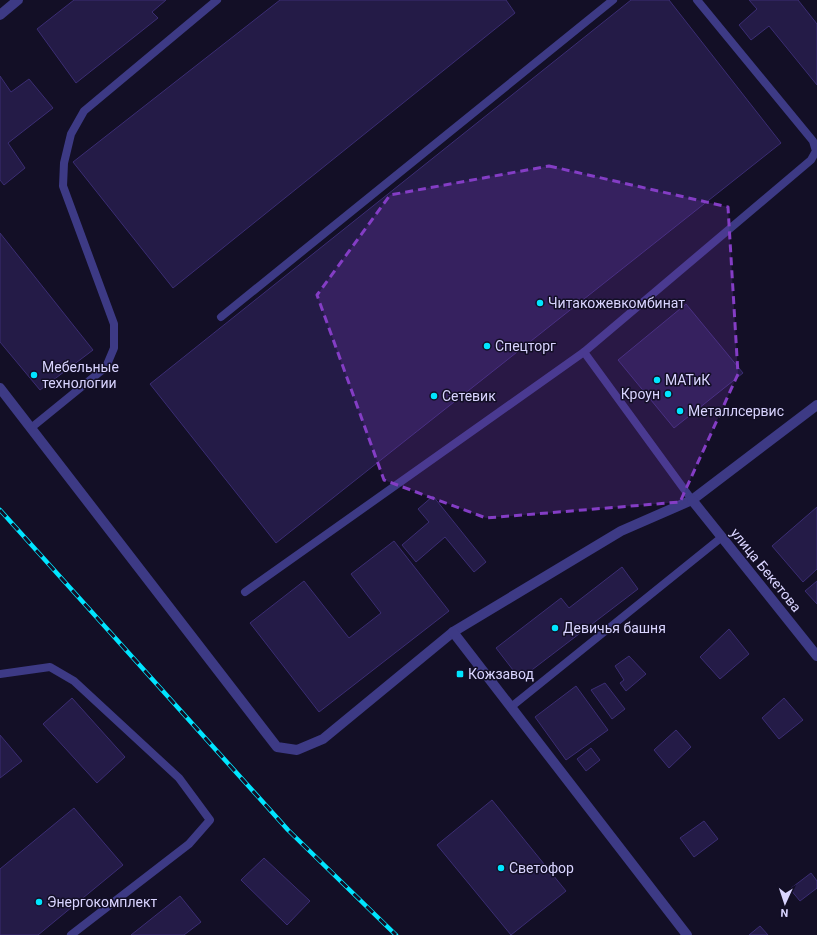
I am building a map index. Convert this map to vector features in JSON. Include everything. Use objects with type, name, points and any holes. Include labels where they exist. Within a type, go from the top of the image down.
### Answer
[{"type":"street","points":[[0,15],[18,0]]},
{"type":"street","points":[[0,388],[277,747],[297,750],[322,739],[453,632],[620,531],[692,500],[817,405]]},
{"type":"street","name":"улица Бекетова","points":[[692,500],[817,656]]},
{"type":"street","points":[[453,632],[687,935]]},
{"type":"lane","points":[[31,428],[106,367],[114,348],[114,324],[63,186],[64,163],[71,134],[84,111],[217,0]]},
{"type":"lane","points":[[221,317],[613,0]]},
{"type":"lane","points":[[245,592],[584,352],[811,160],[816,151],[813,141],[697,0]]},
{"type":"lane","points":[[584,352],[692,500]]},
{"type":"lane","points":[[511,706],[722,537]]},
{"type":"lane","points":[[0,674],[50,667],[74,681],[178,778],[210,820],[189,844],[71,935]]},
{"type":"highlighted area","points":[[549,166],[728,207],[738,374],[680,502],[486,518],[384,480],[317,295],[390,195]]},
{"type":"building","points":[[74,0],[166,0],[152,12],[158,18],[76,83],[37,29]]},
{"type":"building","points":[[280,0],[506,0],[515,13],[173,288],[73,162]]},
{"type":"building","points":[[631,0],[669,0],[781,143],[276,543],[150,384]]},
{"type":"building","points":[[749,0],[798,0],[817,24],[817,85],[769,26],[751,40],[739,25],[757,9]]},
{"type":"building","points":[[0,76],[11,92],[29,79],[53,108],[8,143],[25,168],[4,185],[0,180]]},
{"type":"building","points":[[0,233],[93,350],[40,390],[0,342]]},
{"type":"building","points":[[686,304],[743,373],[674,428],[618,360]]},
{"type":"building","points":[[433,496],[486,562],[474,572],[445,537],[416,562],[402,545],[429,522],[418,509]]},
{"type":"building","points":[[817,507],[817,569],[803,582],[772,546]]},
{"type":"building","points":[[394,541],[449,611],[319,712],[250,623],[304,581],[349,638],[381,613],[351,574]]},
{"type":"building","name":"Девичья башня","points":[[622,567],[638,589],[520,679],[496,648],[561,598],[569,608]]},
{"type":"building","points":[[817,581],[817,604],[805,591]]},
{"type":"building","points":[[729,629],[749,654],[720,679],[700,657]]},
{"type":"building","points":[[629,656],[646,674],[626,691],[620,683],[624,680],[615,666]]},
{"type":"building","points":[[605,683],[625,709],[612,719],[591,690]]},
{"type":"building","points":[[576,686],[608,730],[566,760],[535,717]]},
{"type":"building","points":[[72,698],[125,757],[97,783],[43,724]]},
{"type":"building","points":[[784,698],[803,720],[779,739],[762,718]]},
{"type":"building","points":[[676,730],[691,747],[669,768],[654,750]]},
{"type":"building","points":[[0,735],[22,761],[0,778]]},
{"type":"building","points":[[591,748],[600,760],[586,771],[577,759]]},
{"type":"building","name":"Светофор","points":[[492,800],[566,891],[511,935],[437,845]]},
{"type":"building","name":"Энергокомплект","points":[[74,808],[123,865],[38,935],[0,935],[0,869]]},
{"type":"building","points":[[704,821],[718,839],[694,857],[680,838]]},
{"type":"building","points":[[264,858],[310,901],[287,925],[241,880]]},
{"type":"building","points":[[811,873],[817,881],[817,888],[800,901],[790,889]]},
{"type":"building","points":[[180,896],[201,922],[184,935],[131,935]]},
{"type":"building","points":[[760,926],[768,935],[749,935]]},
{"type":"railway","points":[[0,510],[288,830],[396,935]]},
{"type":"place","name":"Читакожевкомбинат","points":[[540,303]]},
{"type":"place","name":"Спецторг","points":[[487,346]]},
{"type":"place","name":"Мебельные технологии","points":[[34,375]]},
{"type":"place","name":"МАТиК","points":[[657,380]]},
{"type":"place","name":"Кроун","points":[[668,394]]},
{"type":"place","name":"Сетевик","points":[[434,396]]},
{"type":"place","name":"Металлсервис","points":[[680,411]]},
{"type":"place","name":"Девичья башня","points":[[555,628]]},
{"type":"place","name":"Кожзавод","points":[[460,674]]},
{"type":"place","name":"Светофор","points":[[501,868]]},
{"type":"place","name":"Энергокомплект","points":[[39,902]]}]
